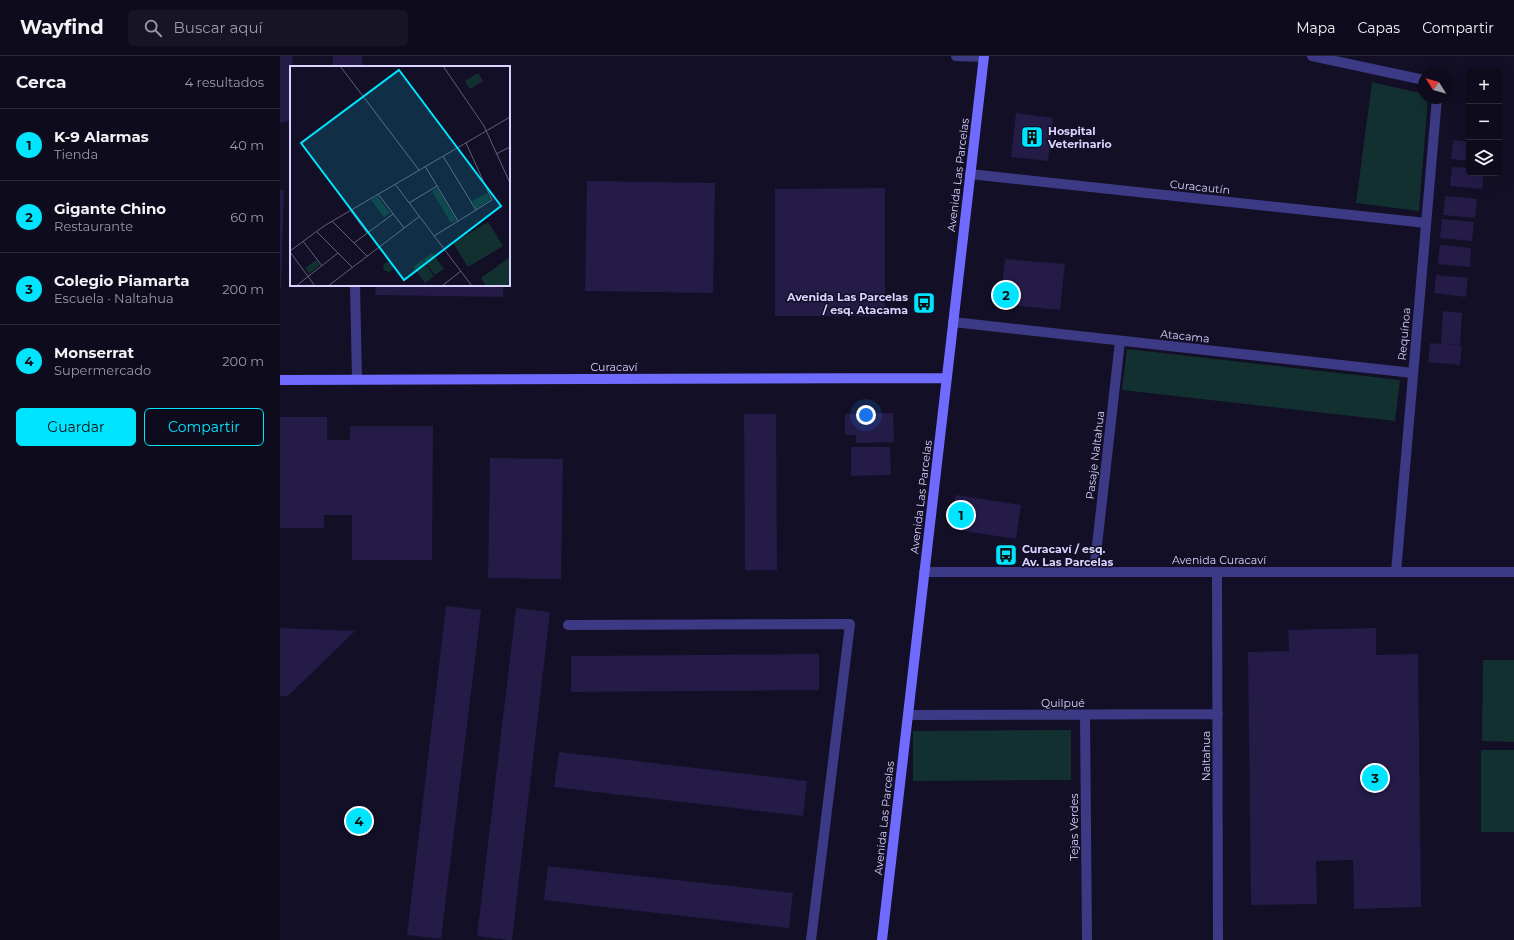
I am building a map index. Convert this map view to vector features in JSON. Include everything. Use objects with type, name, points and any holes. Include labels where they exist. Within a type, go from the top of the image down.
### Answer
[{"type":"street","points":[[956,56],[984,56]]},
{"type":"street","name":"Avenida Las Parcelas","points":[[882,940],[984,56]]},
{"type":"street","points":[[1312,56],[1418,79]]},
{"type":"street","name":"Requínoa","points":[[1396,572],[1436,104]]},
{"type":"street","name":"Curacautín","points":[[970,174],[1426,223]]},
{"type":"street","points":[[355,286],[357,379]]},
{"type":"street","name":"Atacama","points":[[954,322],[1413,373]]},
{"type":"street","name":"Pasaje Naltahua","points":[[1094,572],[1120,341]]},
{"type":"street","name":"Curacaví","points":[[280,380],[947,378]]},
{"type":"street","name":"Avenida Curacaví","points":[[924,572],[1514,572]]},
{"type":"street","name":"Naltahua","points":[[1217,572],[1218,940]]},
{"type":"street","points":[[568,625],[850,624],[811,940]]},
{"type":"street","name":"Quilpué","points":[[908,715],[1218,714]]},
{"type":"street","name":"Tejas Verdes","points":[[1086,715],[1087,940]]},
{"type":"green space","points":[[1372,82],[1418,93],[1418,104],[1428,104],[1419,211],[1356,203]]},
{"type":"green space","points":[[1127,349],[1400,380],[1395,421],[1122,390]]},
{"type":"green space","points":[[1483,660],[1514,660],[1514,742],[1482,741]]},
{"type":"green space","points":[[1071,730],[1071,780],[913,781],[913,731]]},
{"type":"green space","points":[[1481,750],[1514,750],[1514,832],[1481,832]]},
{"type":"building","points":[[280,56],[293,56],[292,66],[290,66],[289,121],[280,123]]},
{"type":"building","points":[[333,56],[362,56],[362,66],[333,66]]},
{"type":"building","name":"Hospital Veterinario","points":[[1016,113],[1053,118],[1048,161],[1011,157]]},
{"type":"building","points":[[1453,140],[1466,142],[1466,161],[1451,159]]},
{"type":"building","points":[[1452,167],[1466,168],[1466,176],[1484,176],[1482,189],[1450,186]]},
{"type":"building","points":[[587,181],[715,183],[713,293],[585,291]]},
{"type":"building","points":[[885,188],[885,316],[775,316],[775,189]]},
{"type":"building","points":[[280,190],[284,190],[281,288],[280,288]]},
{"type":"building","points":[[1445,196],[1477,199],[1475,218],[1443,215]]},
{"type":"building","points":[[1442,219],[1474,222],[1472,241],[1440,238]]},
{"type":"building","points":[[1440,245],[1471,248],[1470,267],[1438,264]]},
{"type":"building","points":[[1005,259],[1065,264],[1060,310],[1000,304]]},
{"type":"building","points":[[1436,275],[1468,278],[1466,297],[1434,293]]},
{"type":"building","points":[[376,286],[503,286],[503,297],[375,295]]},
{"type":"building","points":[[1443,311],[1462,313],[1460,345],[1441,344]]},
{"type":"building","points":[[1430,343],[1462,346],[1460,365],[1428,362]]},
{"type":"building","points":[[893,413],[894,442],[856,443],[856,435],[845,435],[845,414]]},
{"type":"building","points":[[744,414],[776,414],[777,570],[745,570]]},
{"type":"building","points":[[280,417],[327,417],[327,440],[350,440],[350,426],[433,426],[432,560],[352,560],[352,515],[324,515],[324,528],[280,528]]},
{"type":"building","points":[[851,447],[890,447],[891,475],[851,476]]},
{"type":"building","points":[[490,458],[563,459],[561,579],[488,578]]},
{"type":"building","points":[[956,495],[1021,505],[1016,539],[951,529]]},
{"type":"building","points":[[446,606],[481,610],[441,939],[407,935]]},
{"type":"building","points":[[516,608],[550,612],[512,940],[508,940],[477,936]]},
{"type":"building","points":[[280,628],[355,631],[288,696],[280,696]]},
{"type":"building","points":[[1376,628],[1376,655],[1418,654],[1421,907],[1354,909],[1353,860],[1316,861],[1317,904],[1251,905],[1248,652],[1289,651],[1288,630]]},
{"type":"building","points":[[819,654],[819,690],[571,692],[571,656]]},
{"type":"building","points":[[559,752],[807,781],[803,816],[554,787]]},
{"type":"building","points":[[548,866],[793,893],[789,928],[544,900]]},
{"type":"place","name":"Hospital Veterinario","points":[[1032,137]]},
{"type":"place","name":"Gigante Chino","points":[[1006,295]]},
{"type":"place","name":"Avenida Las Parcelas / esq. Atacama","points":[[924,303]]},
{"type":"place","name":"K-9 Alarmas","points":[[961,515]]},
{"type":"place","name":"Curacaví / esq. Av. Las Parcelas","points":[[1006,555]]},
{"type":"place","name":"Colegio Piamarta","points":[[1375,778]]},
{"type":"place","name":"Monserrat","points":[[359,821]]}]
